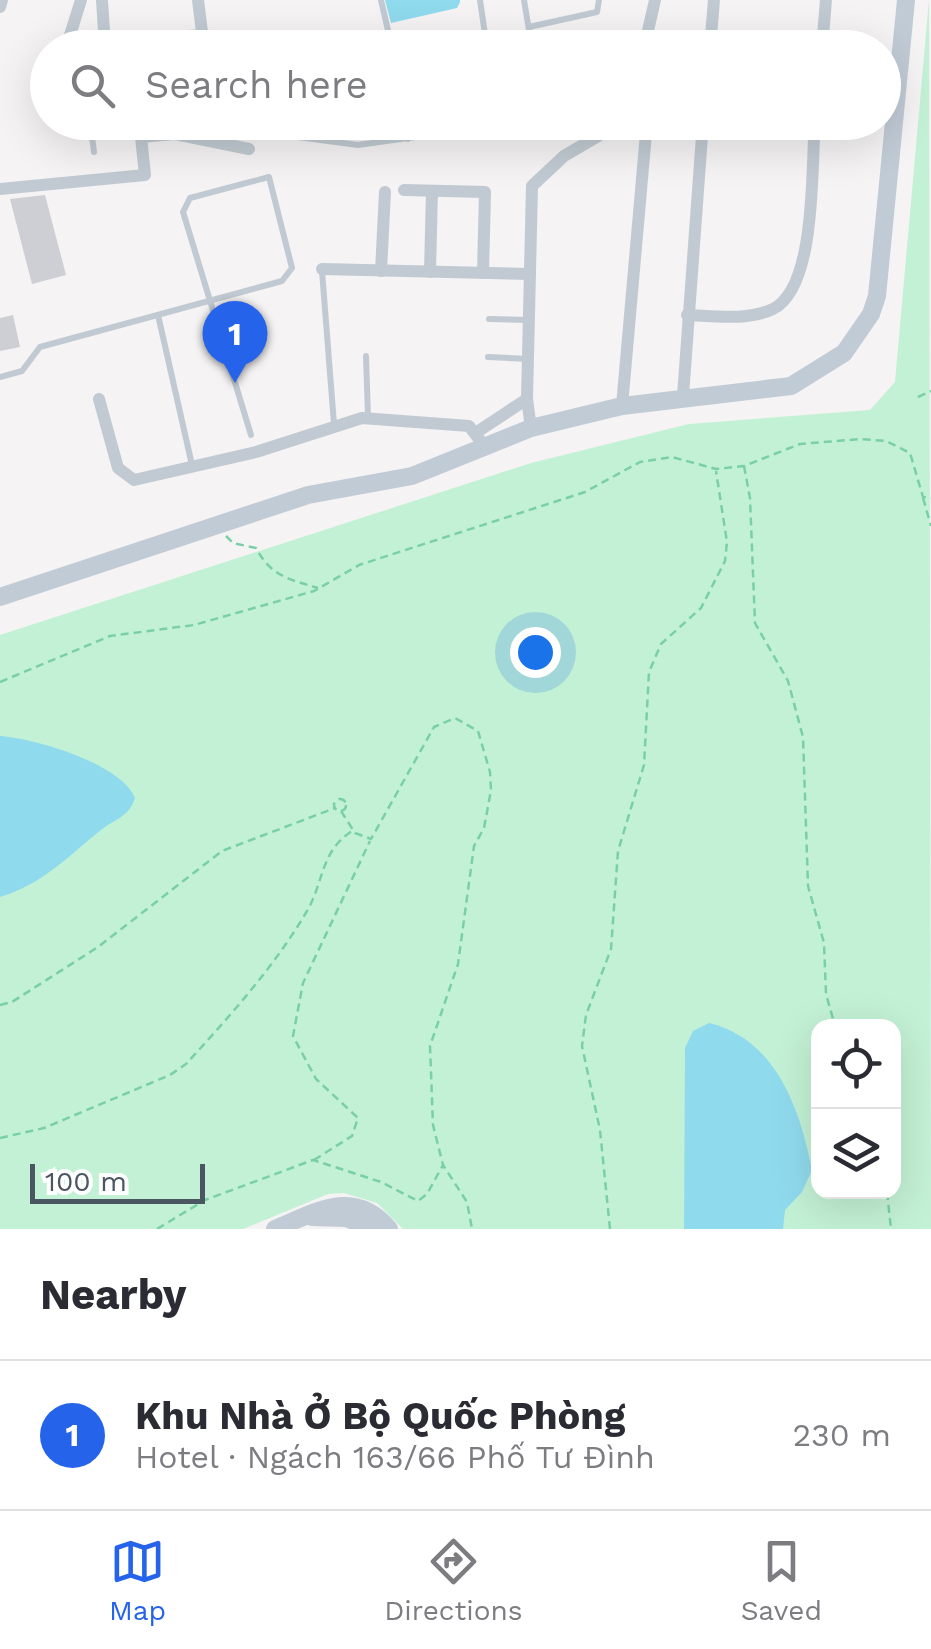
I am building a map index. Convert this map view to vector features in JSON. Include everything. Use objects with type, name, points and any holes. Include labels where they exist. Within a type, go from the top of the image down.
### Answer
[{"type":"street","points":[[0,8],[2,0]]},
{"type":"street","points":[[71,30],[80,0]]},
{"type":"street","points":[[102,0],[103,30]]},
{"type":"street","points":[[198,0],[202,30]]},
{"type":"street","points":[[648,30],[655,0]]},
{"type":"street","points":[[712,30],[714,0]]},
{"type":"street","points":[[824,30],[826,0]]},
{"type":"street","points":[[901,55],[906,0]]},
{"type":"street","points":[[0,189],[145,175],[141,140]]},
{"type":"street","points":[[207,140],[248,148]]},
{"type":"street","points":[[531,428],[527,399],[534,181],[564,156],[592,140]]},
{"type":"street","points":[[622,406],[646,140]]},
{"type":"street","points":[[683,396],[702,140]]},
{"type":"street","points":[[687,315],[757,314],[776,308],[788,296],[803,262],[813,140]]},
{"type":"street","points":[[0,597],[308,495],[412,476],[482,440],[622,406],[683,396],[773,390],[810,379],[844,353],[871,314],[881,274],[893,140]]},
{"type":"street","points":[[404,190],[485,192],[484,273]]},
{"type":"street","points":[[430,272],[432,191]]},
{"type":"street","points":[[381,271],[385,192]]},
{"type":"street","points":[[322,270],[530,274]]},
{"type":"street","points":[[482,440],[527,399]]},
{"type":"street","points":[[99,400],[121,474],[134,480],[256,452],[334,424],[368,418],[469,426],[482,440]]},
{"type":"street","points":[[275,1229],[326,1206],[350,1204],[371,1212],[390,1229]]},
{"type":"street","points":[[302,1218],[346,1218],[374,1229]]},
{"type":"lane","points":[[380,0],[388,30]]},
{"type":"lane","points":[[480,0],[484,30]]},
{"type":"lane","points":[[524,0],[529,30]]},
{"type":"lane","points":[[529,27],[597,12],[599,0]]},
{"type":"lane","points":[[92,140],[94,152]]},
{"type":"lane","points":[[316,140],[345,145],[398,140]]},
{"type":"lane","points":[[0,376],[22,371],[40,347],[209,300],[282,281],[290,272],[269,177],[186,201],[184,212],[209,300],[250,435]]},
{"type":"lane","points":[[322,270],[334,424]]},
{"type":"lane","points":[[158,315],[193,466]]},
{"type":"lane","points":[[489,318],[530,320]]},
{"type":"lane","points":[[366,356],[368,418]]},
{"type":"lane","points":[[488,357],[530,359]]},
{"type":"path","points":[[918,397],[931,391]]},
{"type":"path","points":[[0,682],[110,636],[194,626],[319,588],[359,565],[584,492],[640,462],[672,457],[716,469],[744,466],[800,444],[886,441],[910,453],[931,526]]},
{"type":"path","points":[[744,466],[754,622],[788,681],[804,737],[808,886],[824,943],[826,994],[833,1019]]},
{"type":"path","points":[[610,1229],[600,1130],[582,1046],[586,1015],[611,949],[618,851],[644,766],[649,672],[661,644],[701,608],[725,561],[727,542],[716,469]]},
{"type":"path","points":[[923,497],[931,498]]},
{"type":"path","points":[[226,536],[233,543],[256,548],[262,563],[279,576],[319,588]]},
{"type":"path","points":[[157,1229],[205,1200],[312,1160],[352,1136],[358,1118],[316,1078],[298,1050],[293,1036],[297,1001],[371,839],[434,728],[455,718],[478,731],[490,772],[489,801],[468,878],[458,964],[430,1046],[433,1125],[443,1165],[467,1202],[472,1229]]},
{"type":"path","points":[[0,1005],[12,1002],[98,948],[222,851],[335,808],[342,800],[346,805],[342,811]]},
{"type":"path","points":[[335,808],[342,811],[354,831],[371,839]]},
{"type":"path","points":[[0,1138],[44,1128],[170,1075],[186,1064],[274,958],[308,910],[320,868],[338,842],[354,831]]},
{"type":"path","points":[[312,1160],[381,1182],[418,1201],[427,1194],[443,1165]]},
{"type":"path","points":[[888,1199],[891,1229]]},
{"type":"green space","points":[[929,0],[931,1229],[403,1229],[377,1203],[344,1193],[328,1194],[243,1229],[0,1229],[0,635],[531,463],[689,424],[870,410],[895,382]]},
{"type":"water","points":[[385,0],[460,2],[457,8],[391,23]]},
{"type":"water","points":[[0,736],[34,742],[96,764],[127,786],[135,798],[125,814],[54,869],[0,897]]},
{"type":"water","points":[[709,1023],[752,1044],[768,1060],[792,1101],[811,1172],[802,1192],[785,1210],[783,1229],[684,1229],[685,1048],[693,1031]]},
{"type":"building","points":[[45,195],[66,275],[32,284],[10,199]]},
{"type":"building","points":[[13,315],[20,347],[0,351],[0,318]]},
{"type":"place","name":"Khu Nhà Ở Bộ Quốc Phòng","points":[[235,383]]}]
